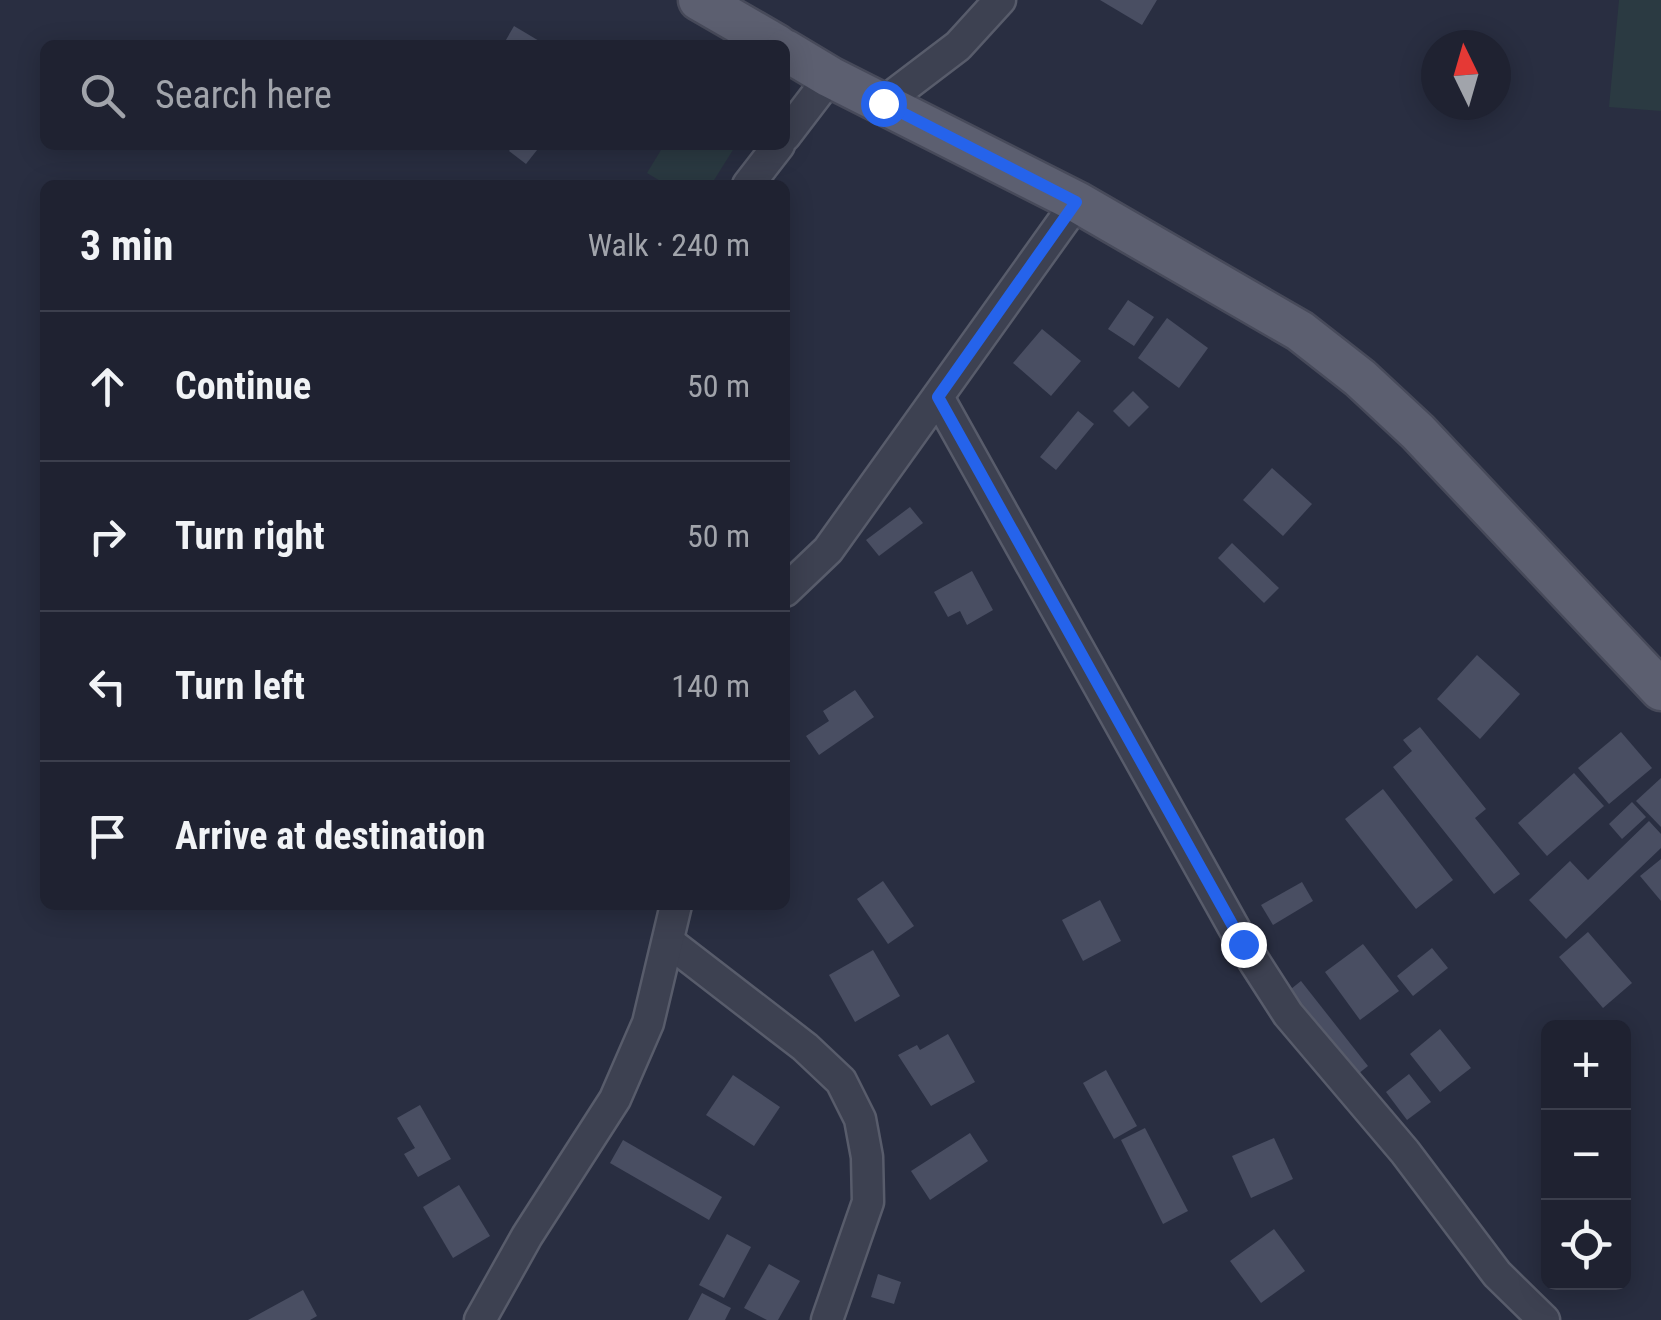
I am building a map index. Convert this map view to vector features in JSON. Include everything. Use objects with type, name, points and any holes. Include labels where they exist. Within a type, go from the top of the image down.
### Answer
[{"type":"main road","points":[[699,0],[768,40]]},
{"type":"main road","points":[[790,53],[1076,202],[1300,331],[1360,378],[1418,432],[1661,690]]},
{"type":"street","points":[[883,103],[958,46],[1000,0]]},
{"type":"street","points":[[790,129],[830,76]]},
{"type":"street","points":[[752,180],[774,150]]},
{"type":"street","points":[[790,586],[828,550],[1076,202]]},
{"type":"street","points":[[938,397],[1243,944],[1288,1014],[1405,1152],[1497,1274],[1544,1320]]},
{"type":"street","points":[[480,1320],[527,1236],[615,1098],[648,1022],[675,910]]},
{"type":"street","points":[[669,942],[841,1081],[860,1119],[867,1157],[868,1202],[827,1320]]},
{"type":"shaded area","points":[[1619,0],[1661,0],[1661,111],[1609,107]]},
{"type":"shaded area","points":[[661,150],[733,150],[714,180],[659,180],[647,173]]},
{"type":"building","points":[[1100,0],[1157,0],[1142,25]]},
{"type":"building","points":[[514,26],[538,40],[506,40]]},
{"type":"building","points":[[510,150],[537,150],[526,164]]},
{"type":"building","points":[[1128,300],[1154,317],[1134,346],[1108,329]]},
{"type":"building","points":[[1167,318],[1208,348],[1179,388],[1138,358]]},
{"type":"building","points":[[1042,329],[1081,361],[1051,396],[1013,363]]},
{"type":"building","points":[[1133,391],[1149,407],[1129,427],[1113,411]]},
{"type":"building","points":[[1078,411],[1094,424],[1056,470],[1040,457]]},
{"type":"building","points":[[1272,468],[1312,504],[1283,536],[1243,500]]},
{"type":"building","points":[[910,507],[923,523],[879,556],[866,540]]},
{"type":"building","points":[[1232,543],[1279,588],[1264,603],[1218,558]]},
{"type":"building","points":[[972,571],[993,610],[967,625],[960,611],[948,617],[934,592]]},
{"type":"building","points":[[1477,655],[1520,694],[1480,739],[1437,699]]},
{"type":"building","points":[[855,690],[874,717],[819,755],[806,736],[829,721],[823,711]]},
{"type":"building","points":[[1420,727],[1486,809],[1475,818],[1520,874],[1494,894],[1393,767],[1412,751],[1403,740]]},
{"type":"building","points":[[1621,732],[1652,768],[1609,804],[1578,768]]},
{"type":"building","points":[[1574,773],[1604,806],[1547,856],[1518,823]]},
{"type":"building","points":[[1661,778],[1661,827],[1636,801]]},
{"type":"building","points":[[1383,789],[1453,880],[1416,909],[1345,819]]},
{"type":"building","points":[[1632,802],[1646,817],[1622,839],[1609,824]]},
{"type":"building","points":[[1649,821],[1661,834],[1661,848],[1566,939],[1529,900],[1570,861],[1588,880]]},
{"type":"building","points":[[1661,859],[1661,901],[1640,876]]},
{"type":"building","points":[[883,881],[914,926],[888,944],[857,899]]},
{"type":"building","points":[[1302,882],[1313,901],[1273,925],[1261,905]]},
{"type":"building","points":[[1100,900],[1121,941],[1083,961],[1062,920]]},
{"type":"building","points":[[1588,932],[1632,983],[1603,1008],[1559,957]]},
{"type":"building","points":[[1363,944],[1399,991],[1360,1020],[1325,972]]},
{"type":"building","points":[[1432,948],[1448,968],[1413,996],[1397,976]]},
{"type":"building","points":[[873,950],[900,996],[855,1022],[829,975]]},
{"type":"building","points":[[1301,981],[1368,1066],[1353,1078],[1286,993]]},
{"type":"building","points":[[1440,1029],[1471,1068],[1440,1092],[1410,1054]]},
{"type":"building","points":[[948,1034],[975,1082],[931,1106],[898,1055],[917,1045],[920,1050]]},
{"type":"building","points":[[1106,1070],[1137,1126],[1114,1139],[1083,1083]]},
{"type":"building","points":[[1409,1074],[1431,1102],[1407,1120],[1386,1092]]},
{"type":"building","points":[[733,1075],[780,1107],[754,1146],[706,1115]]},
{"type":"building","points":[[420,1105],[451,1159],[418,1177],[404,1154],[415,1148],[397,1118]]},
{"type":"building","points":[[1145,1128],[1188,1211],[1163,1224],[1121,1140]]},
{"type":"building","points":[[970,1133],[988,1161],[930,1200],[911,1171]]},
{"type":"building","points":[[1274,1138],[1293,1179],[1251,1198],[1232,1156]]},
{"type":"building","points":[[623,1140],[722,1197],[709,1220],[610,1163]]},
{"type":"building","points":[[459,1185],[490,1236],[453,1258],[423,1207]]},
{"type":"building","points":[[1274,1229],[1305,1271],[1261,1303],[1230,1261]]},
{"type":"building","points":[[727,1234],[751,1247],[724,1298],[699,1285]]},
{"type":"building","points":[[769,1264],[800,1281],[778,1320],[767,1320],[744,1308]]},
{"type":"building","points":[[878,1274],[901,1282],[894,1304],[871,1297]]},
{"type":"building","points":[[303,1290],[317,1316],[310,1320],[248,1320]]},
{"type":"building","points":[[702,1293],[731,1308],[725,1320],[688,1320]]},
{"type":"route","points":[[883,103],[1076,202],[938,397],[1243,944]]}]
